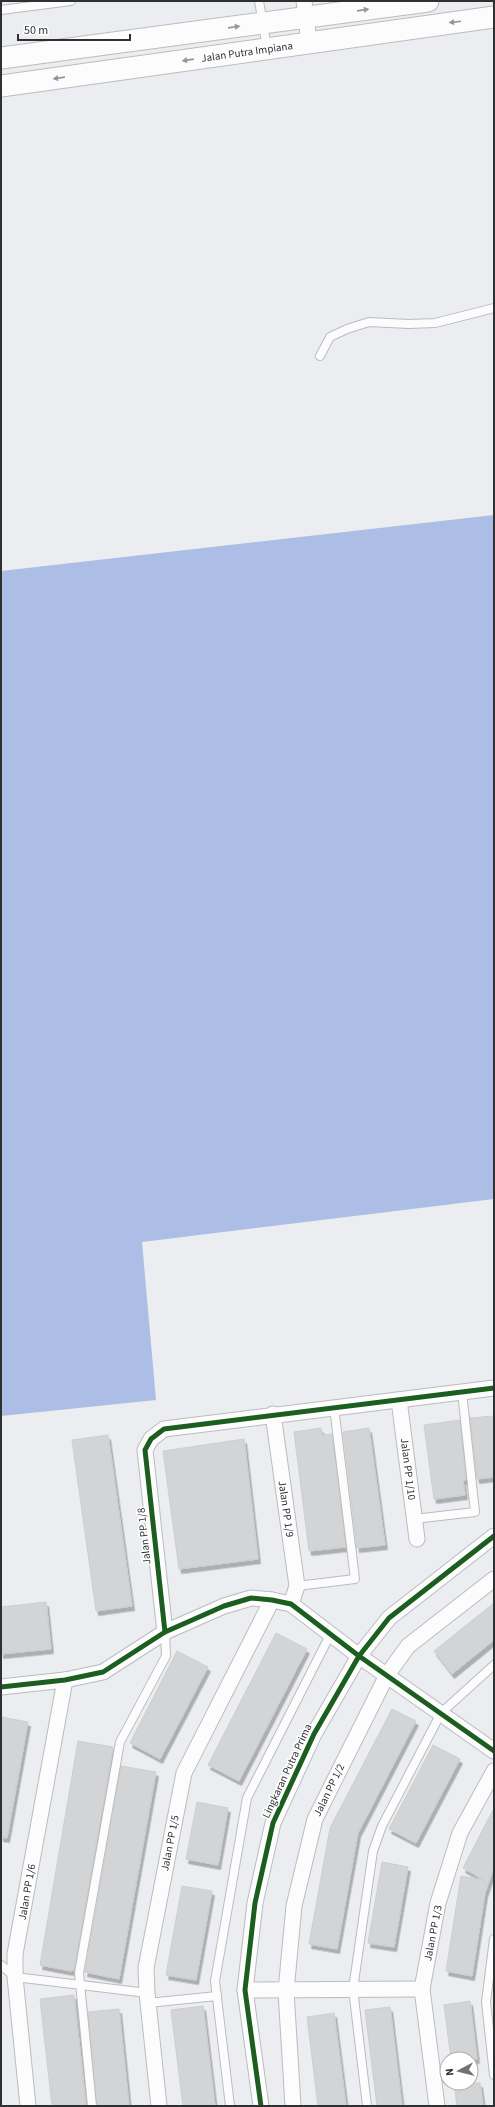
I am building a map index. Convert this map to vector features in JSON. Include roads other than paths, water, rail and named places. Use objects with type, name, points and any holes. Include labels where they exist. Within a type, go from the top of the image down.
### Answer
[{"type":"street","points":[[1,58],[263,23],[305,9],[428,1]]},
{"type":"street","points":[[305,9],[309,42]]},
{"type":"street","name":"Jalan Putra Impiana","points":[[1,86],[494,17]]},
{"type":"street","points":[[273,1414],[494,1388]]},
{"type":"street","name":"Jalan PP 1/10","points":[[399,1400],[417,1539]]},
{"type":"street","name":"Jalan PP 1/8","points":[[165,1632],[145,1450],[151,1438],[164,1429],[273,1414]]},
{"type":"street","name":"Jalan PP 1/9","points":[[273,1414],[297,1586],[292,1604]]},
{"type":"street","name":"Lingkaran Putra Prima","points":[[261,2106],[245,1990],[255,1904],[273,1823],[314,1734],[359,1656],[389,1618],[494,1536]]},
{"type":"street","name":"Jalan PP 1/2","points":[[294,2106],[286,1991],[294,1906],[315,1818],[387,1675],[408,1646],[494,1579]]},
{"type":"street","points":[[1,1687],[65,1680],[103,1672],[165,1632],[224,1606],[251,1598],[272,1600],[292,1604],[359,1656],[494,1751]]},
{"type":"street","name":"Jalan PP 1/5","points":[[159,2106],[147,1998],[146,1968],[184,1773],[272,1600]]},
{"type":"street","name":"Jalan PP 1/6","points":[[28,2106],[15,1977],[16,1954],[65,1680]]},
{"type":"street","name":"Jalan PP 1/3","points":[[437,2106],[422,1989],[438,1903],[460,1834],[494,1771]]},
{"type":"street","points":[[245,1990],[286,1991],[422,1989]]},
{"type":"lane","points":[[1,10],[71,1]]},
{"type":"lane","points":[[260,1],[267,49]]},
{"type":"lane","points":[[320,356],[330,338],[347,328],[369,322],[409,324],[435,322],[494,308]]},
{"type":"lane","points":[[414,1519],[475,1512],[462,1392]]},
{"type":"lane","points":[[297,1586],[355,1579],[334,1407]]},
{"type":"lane","points":[[92,2106],[79,1973],[120,1742],[166,1656],[165,1632]]},
{"type":"lane","points":[[230,2106],[215,1981],[247,1798],[331,1633]]},
{"type":"lane","points":[[366,2106],[353,1989],[373,1852],[382,1826],[441,1713],[494,1666]]},
{"type":"lane","points":[[494,1939],[486,2002],[494,2075]]},
{"type":"lane","points":[[1,1966],[15,1977],[79,1985],[147,1998],[216,1996]]},
{"type":"water","points":[[494,515],[494,1199],[142,1242],[156,1400],[1,1416],[1,571]]}]
